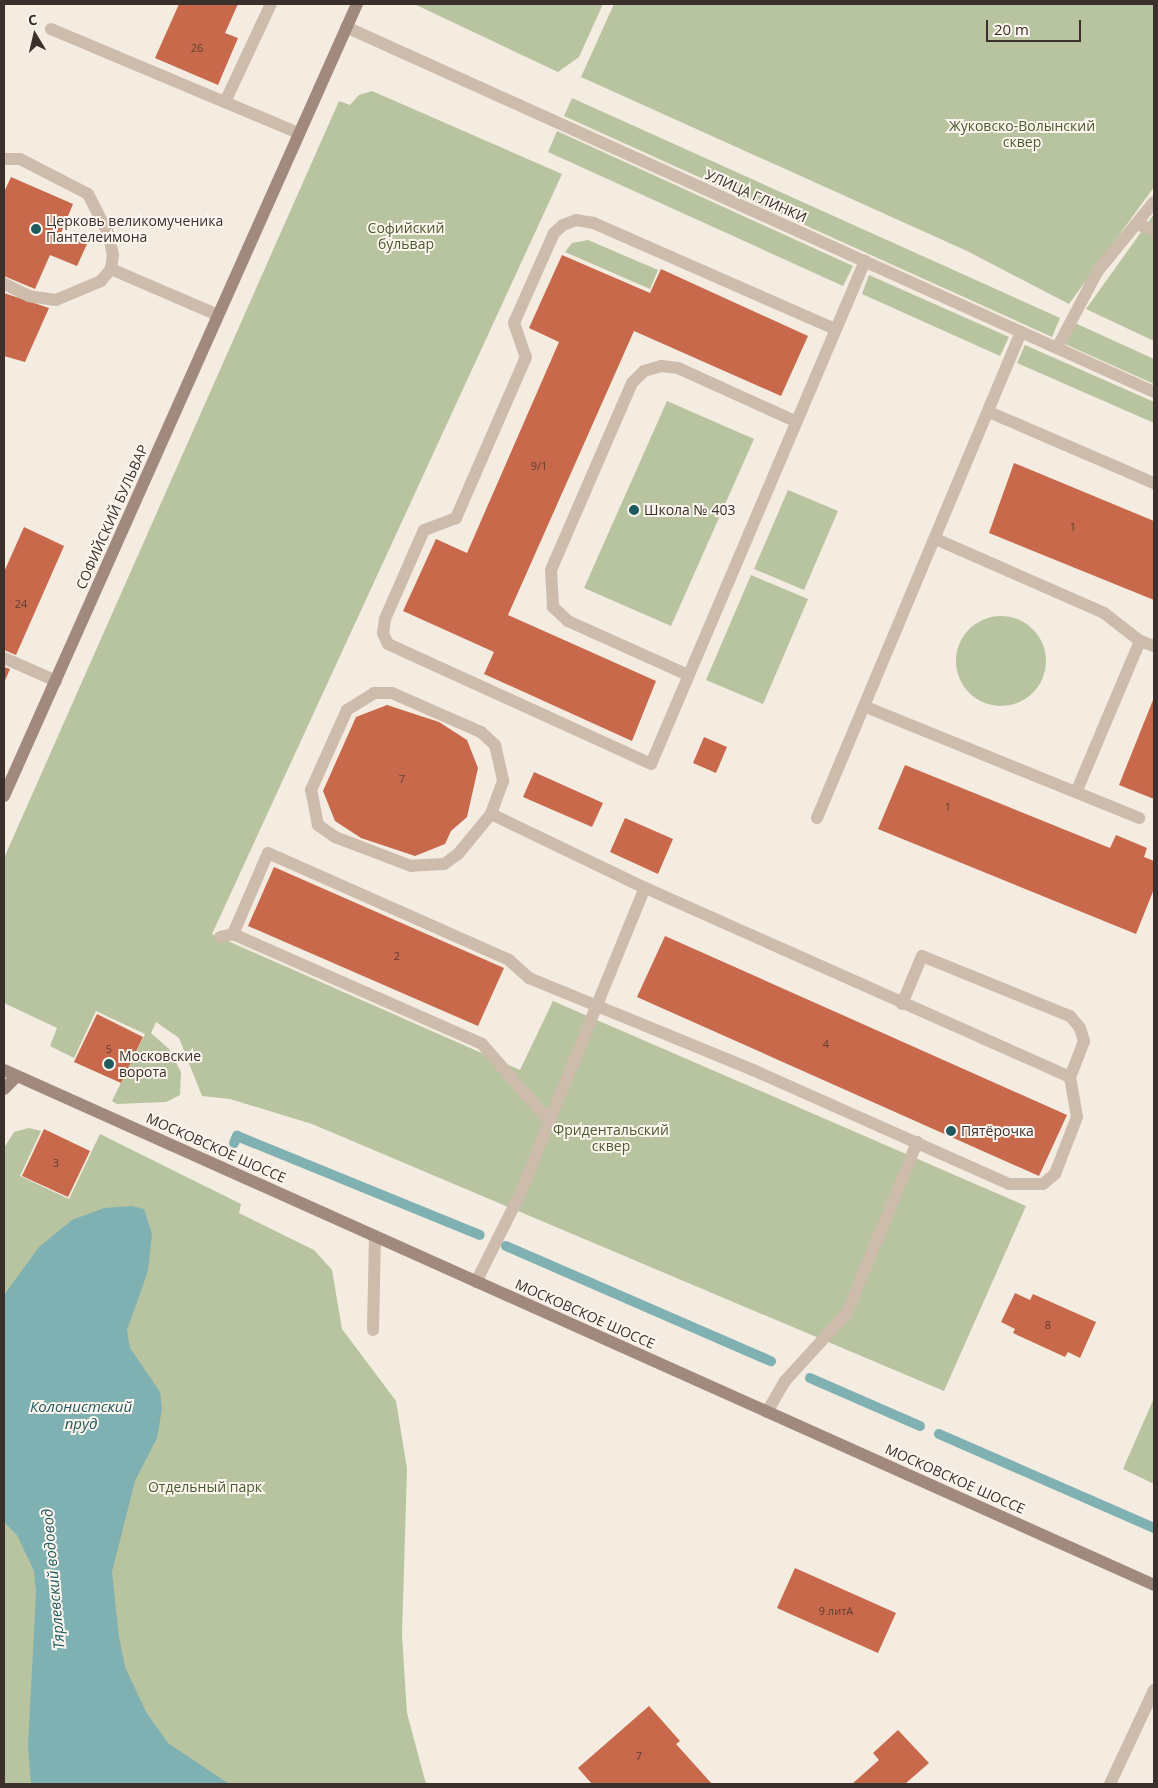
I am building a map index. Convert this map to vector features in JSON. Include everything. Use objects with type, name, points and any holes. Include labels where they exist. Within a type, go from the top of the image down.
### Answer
[{"type":"main road","name":"СОФИЙСКИЙ БУЛЬВАР","points":[[4,796],[357,4]]},
{"type":"main road","name":"МОСКОВСКОЕ ШОССЕ","points":[[4,1070],[1154,1585]]},
{"type":"main road","points":[[4,1089],[17,1076]]},
{"type":"street","points":[[225,102],[270,4]]},
{"type":"street","name":"УЛИЦА ГЛИНКИ","points":[[346,27],[1154,392]]},
{"type":"street","points":[[51,29],[298,133]]},
{"type":"street","points":[[4,159],[20,159],[88,194],[109,235],[111,269]]},
{"type":"street","points":[[1056,348],[1097,272],[1154,202]]},
{"type":"street","points":[[835,330],[594,224],[576,220],[563,225],[554,233],[514,323],[526,357],[456,518],[424,530],[384,619],[383,633],[388,644],[400,652],[651,764],[795,421],[835,330],[865,261]]},
{"type":"street","points":[[1136,224],[1154,230]]},
{"type":"street","points":[[111,269],[218,315]]},
{"type":"street","points":[[4,284],[29,296],[56,300],[81,293],[111,269]]},
{"type":"street","points":[[817,818],[938,540],[1021,332]]},
{"type":"street","points":[[688,675],[568,621],[553,607],[551,570],[632,383],[644,371],[661,366],[678,368],[795,421]]},
{"type":"street","points":[[989,412],[1154,483]]},
{"type":"street","points":[[938,540],[1104,613],[1140,641],[1154,646]]},
{"type":"street","points":[[1076,790],[1140,641]]},
{"type":"street","points":[[4,658],[56,681]]},
{"type":"street","points":[[374,693],[392,693],[481,732],[495,745],[502,780],[491,814],[458,854],[444,864],[411,866],[335,837],[318,825],[312,790],[347,710],[374,693]]},
{"type":"street","points":[[866,707],[1076,790],[1139,818]]},
{"type":"street","points":[[491,814],[645,888],[902,1004],[1070,1077]]},
{"type":"street","points":[[232,934],[268,853],[509,960],[529,978],[917,1142],[1009,1184],[1028,1188],[1044,1184],[1055,1174],[1077,1118],[1070,1077],[1084,1041],[1080,1028],[1070,1016],[922,956],[902,1004]]},
{"type":"street","points":[[476,1282],[550,1122],[645,888]]},
{"type":"street","points":[[220,937],[232,934],[482,1044],[550,1122]]},
{"type":"street","points":[[767,1412],[784,1381],[847,1313],[917,1142]]},
{"type":"street","points":[[373,1330],[375,1236]]},
{"type":"street","points":[[1110,1784],[1154,1690]]},
{"type":"green space","points":[[414,4],[603,4],[579,57],[558,72]]},
{"type":"green space","name":"Жуковско-Волынский сквер","points":[[614,4],[1154,4],[1154,187],[1069,304],[967,251],[581,77]]},
{"type":"green space","points":[[372,91],[562,174],[212,934],[520,1070],[553,1001],[1026,1206],[944,1391],[312,1124],[230,1099],[202,1096],[179,1038],[156,1022],[151,1033],[169,1049],[181,1072],[180,1095],[166,1102],[117,1104],[112,1101],[145,1034],[96,1011],[74,1058],[50,1046],[57,1028],[4,1003],[4,858],[339,101],[350,105],[359,95]]},
{"type":"green space","points":[[572,98],[1060,318],[1052,337],[564,116]]},
{"type":"green space","points":[[557,131],[853,266],[843,286],[548,152]]},
{"type":"green space","points":[[1154,214],[1154,341],[1086,309]]},
{"type":"green space","points":[[588,240],[658,270],[650,289],[565,252],[572,243]]},
{"type":"green space","points":[[869,275],[1009,337],[1000,356],[862,294]]},
{"type":"green space","points":[[1075,323],[1154,359],[1154,384],[1065,344]]},
{"type":"green space","points":[[1025,345],[1154,402],[1154,423],[1017,363]]},
{"type":"green space","points":[[667,401],[754,439],[671,626],[584,588]]},
{"type":"green space","points":[[788,490],[838,511],[804,590],[754,569]]},
{"type":"green space","points":[[751,575],[808,599],[763,704],[706,680]]},
{"type":"green space","points":[[1001,616],[1018,619],[1033,629],[1043,644],[1046,661],[1043,678],[1033,693],[1018,703],[1001,706],[984,703],[969,693],[959,678],[956,661],[959,644],[969,629],[984,619]]},
{"type":"green space","name":"Отдельный парк","points":[[29,1128],[41,1131],[20,1176],[69,1199],[100,1134],[241,1204],[239,1213],[314,1250],[332,1270],[342,1329],[396,1401],[407,1469],[402,1635],[407,1713],[426,1784],[4,1784],[4,1148],[14,1132]]},
{"type":"green space","points":[[1154,1398],[1154,1484],[1123,1469]]},
{"type":"water","name":"Колонистский пруд","points":[[132,1206],[144,1209],[152,1234],[148,1271],[127,1330],[130,1348],[160,1392],[162,1409],[157,1438],[135,1481],[112,1572],[119,1637],[125,1667],[146,1712],[168,1743],[229,1784],[31,1784],[28,1746],[36,1592],[34,1571],[17,1535],[4,1522],[4,1295],[39,1247],[72,1220],[104,1208]]},
{"type":"building","points":[[179,4],[238,4],[225,33],[238,38],[218,85],[155,58]]},
{"type":"building","name":"Церковь великомученика Пантелеимона","points":[[11,177],[73,204],[61,233],[87,244],[77,266],[50,255],[35,289],[4,276],[4,192]]},
{"type":"building","points":[[562,255],[650,293],[661,269],[808,336],[781,396],[634,331],[508,615],[656,681],[632,741],[484,674],[494,652],[403,611],[436,539],[467,553],[559,342],[529,328]]},
{"type":"building","points":[[4,293],[49,308],[25,362],[4,356]]},
{"type":"building","points":[[1014,463],[1154,521],[1154,600],[989,533]]},
{"type":"building","points":[[24,527],[64,546],[16,655],[4,650],[4,572]]},
{"type":"building","points":[[4,667],[10,669],[4,683]]},
{"type":"building","points":[[1154,700],[1154,799],[1119,785]]},
{"type":"building","points":[[387,705],[439,722],[467,740],[478,768],[467,817],[451,831],[445,844],[415,856],[361,838],[335,821],[323,791],[356,717]]},
{"type":"building","points":[[704,737],[727,747],[716,773],[693,763]]},
{"type":"building","points":[[905,765],[1110,848],[1116,835],[1147,848],[1144,857],[1154,861],[1154,889],[1136,934],[878,829]]},
{"type":"building","points":[[534,772],[603,803],[592,827],[523,797]]},
{"type":"building","points":[[625,818],[673,839],[658,874],[610,852]]},
{"type":"building","points":[[274,867],[504,968],[478,1026],[248,926]]},
{"type":"building","points":[[665,936],[1067,1115],[1039,1176],[637,997]]},
{"type":"building","points":[[97,1014],[143,1037],[121,1083],[74,1062]]},
{"type":"building","points":[[44,1129],[90,1151],[68,1197],[22,1176]]},
{"type":"building","points":[[1015,1293],[1030,1300],[1033,1294],[1096,1322],[1080,1358],[1068,1352],[1065,1357],[1013,1333],[1015,1329],[1001,1322]]},
{"type":"building","points":[[795,1568],[896,1613],[878,1653],[777,1608]]},
{"type":"building","points":[[649,1706],[680,1741],[676,1744],[712,1784],[592,1784],[578,1768]]},
{"type":"building","points":[[898,1730],[929,1763],[905,1784],[852,1784],[879,1760],[873,1753]]},
{"type":"waterway","points":[[234,1143],[237,1136],[480,1235]]},
{"type":"waterway","points":[[506,1246],[771,1361]]},
{"type":"waterway","points":[[810,1378],[920,1426]]},
{"type":"waterway","points":[[939,1434],[1154,1528]]},
{"type":"place","name":"Церковь великомученика Пантелеимона","points":[[36,229]]},
{"type":"place","name":"Школа № 403","points":[[634,510]]},
{"type":"place","name":"Московские ворота","points":[[109,1064]]},
{"type":"place","name":"Пятёрочка","points":[[951,1131]]},
{"type":"park label","name":"Софийский бульвар","points":[[406,236]]},
{"type":"park label","name":"Фридентальский сквер","points":[[611,1138]]},
{"type":"water label","name":"Тярлевский водовод","points":[[53,1579]]}]
